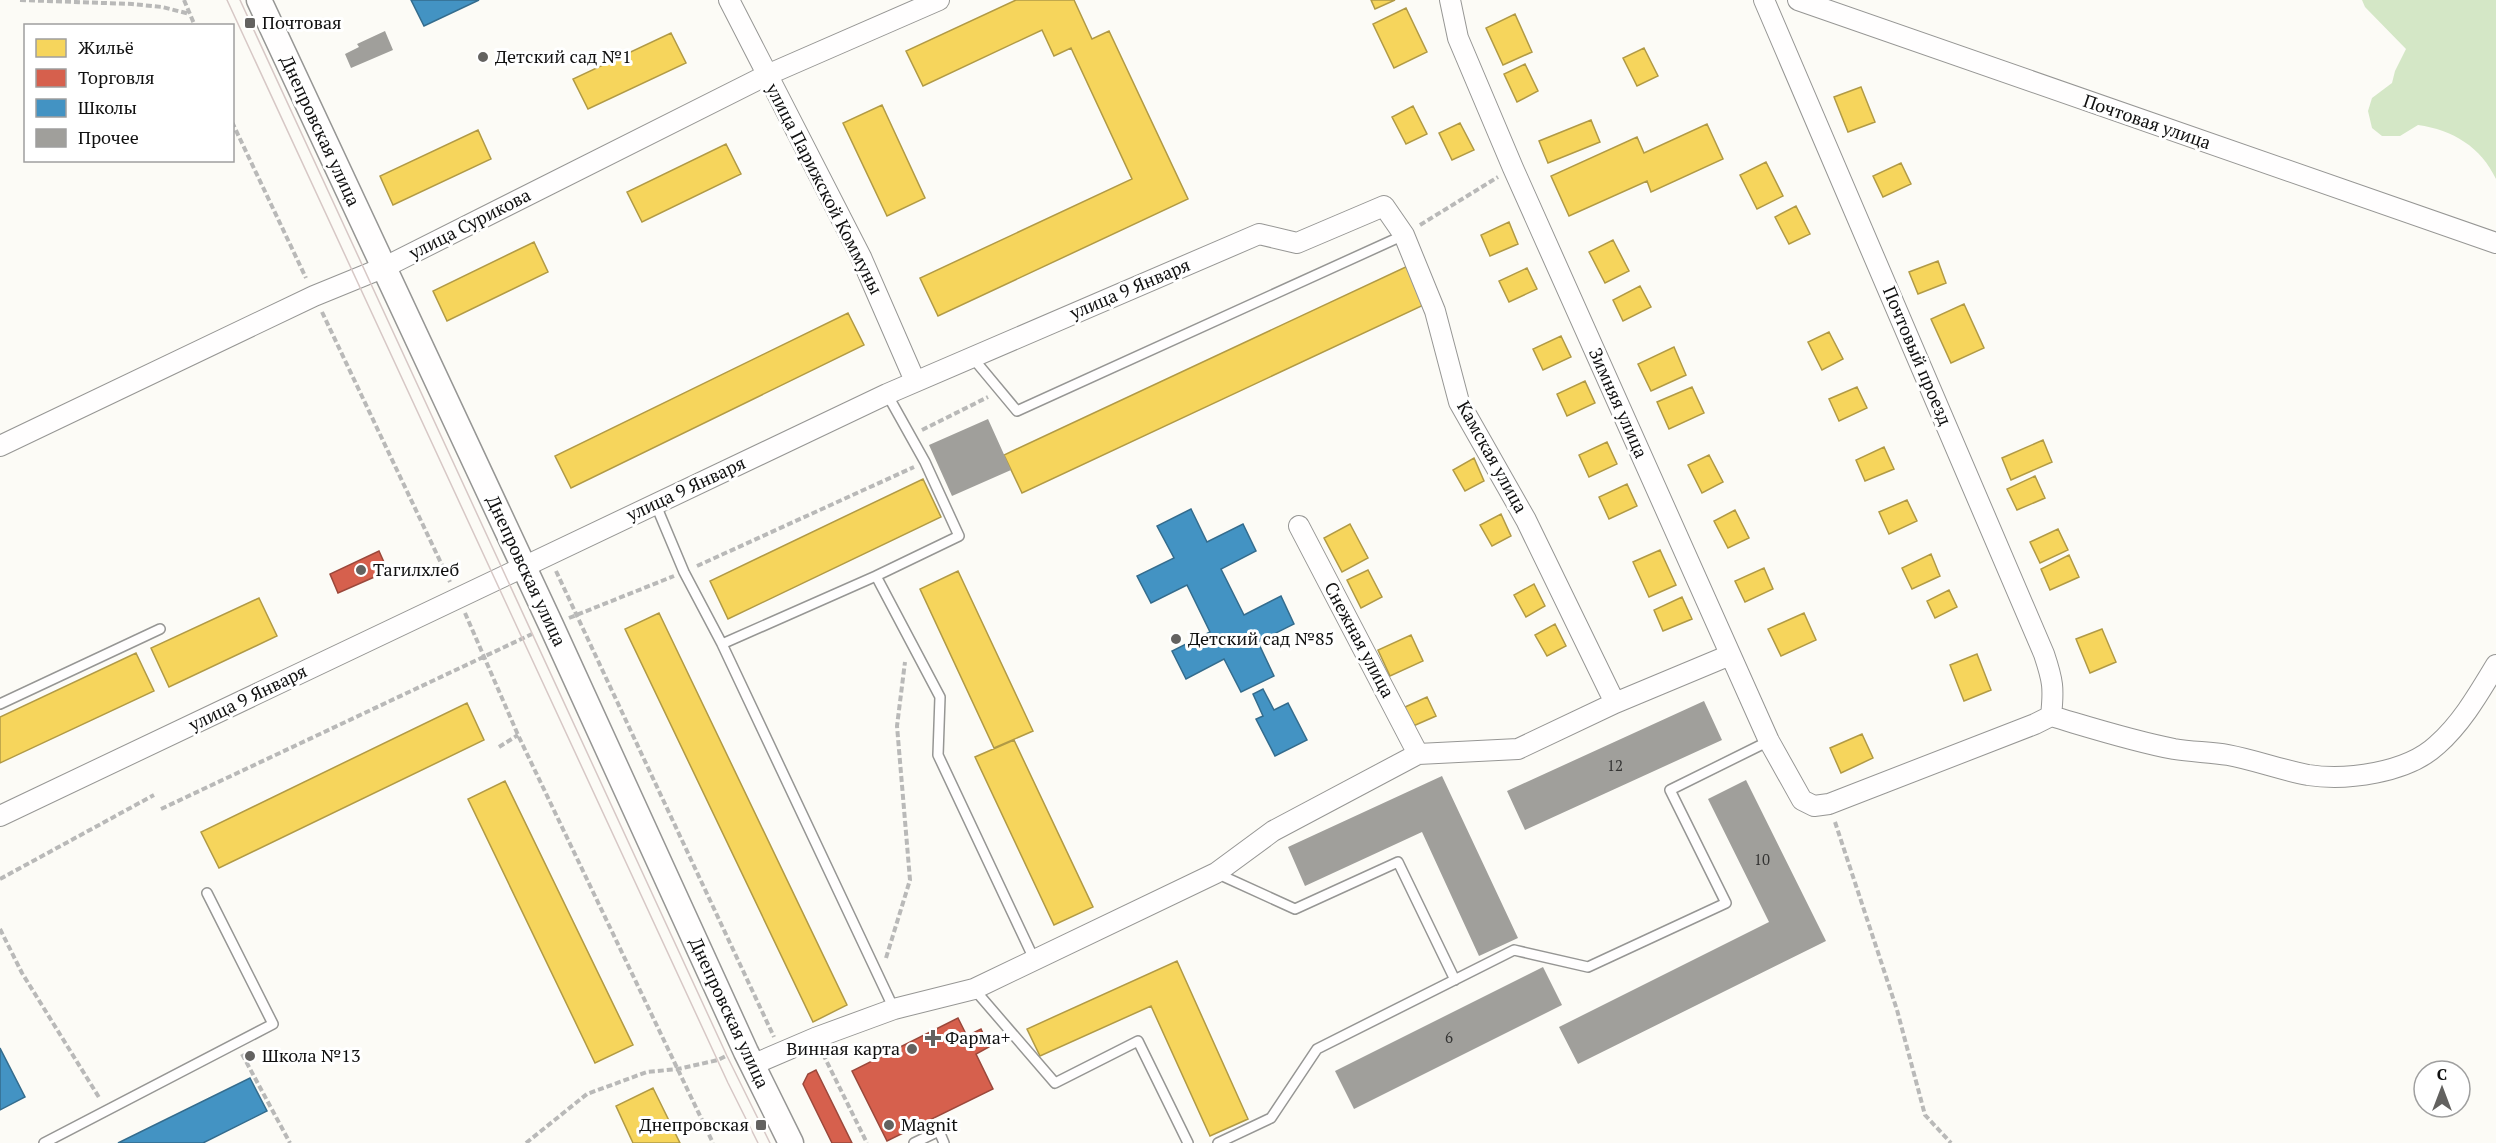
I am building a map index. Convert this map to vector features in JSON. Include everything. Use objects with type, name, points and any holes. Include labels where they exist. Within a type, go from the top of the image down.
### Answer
[{"type":"street","name":"Днепровская улица","points":[[259,0],[385,267],[749,1059],[791,1143]]},
{"type":"street","name":"улица Парижской Коммуны","points":[[729,0],[861,257],[915,381]]},
{"type":"street","name":"улица Сурикова","points":[[0,446],[314,296],[385,267],[767,75],[939,0]]},
{"type":"street","name":"Зимняя улица","points":[[1450,0],[1458,38],[1513,168],[1769,741],[1802,800],[1814,806],[1829,804]]},
{"type":"street","name":"Почтовый проезд","points":[[1764,0],[2044,654],[2054,688],[2055,698],[2051,716]]},
{"type":"street","name":"Почтовая улица","points":[[1798,0],[2496,243]]},
{"type":"street","name":"улица 9 Января","points":[[0,816],[915,381],[1260,234],[1297,243],[1384,206]]},
{"type":"street","name":"Камская улица","points":[[1384,206],[1404,235],[1435,312],[1459,402],[1526,520],[1616,703]]},
{"type":"street","name":"Снежная улица","points":[[1299,526],[1418,754]]},
{"type":"street","points":[[749,1059],[781,1052],[894,1010],[974,989],[1216,873],[1273,831],[1418,754],[1518,749],[1616,703],[1730,655]]},
{"type":"street","points":[[1829,804],[2036,724],[2051,716],[2139,742],[2177,750],[2229,755],[2308,775],[2341,778],[2373,773],[2407,764],[2436,747],[2462,719],[2496,665]]},
{"type":"lane","points":[[972,357],[1017,411],[1404,235]]},
{"type":"lane","points":[[722,644],[876,576],[959,536],[911,435],[887,394]]},
{"type":"lane","points":[[655,503],[684,572],[722,644],[894,1010]]},
{"type":"lane","points":[[876,576],[940,697],[938,755],[1034,959]]},
{"type":"lane","points":[[0,704],[160,629]]},
{"type":"lane","points":[[1218,1143],[1271,1118],[1317,1049],[1514,950],[1588,967],[1726,903],[1670,790],[1769,741]]},
{"type":"lane","points":[[1216,873],[1295,909],[1398,862],[1455,980]]},
{"type":"lane","points":[[44,1143],[273,1024],[207,893]]},
{"type":"lane","points":[[974,989],[1055,1083],[1138,1041],[1188,1143]]},
{"type":"lane","points":[[914,1143],[939,1131],[944,1143]]},
{"type":"path","points":[[20,0],[132,4],[162,7],[190,14]]},
{"type":"path","points":[[184,0],[194,24]]},
{"type":"path","points":[[234,126],[458,597],[518,735],[713,1143]]},
{"type":"path","points":[[1404,235],[1513,168]]},
{"type":"path","points":[[911,435],[1000,391]]},
{"type":"path","points":[[548,554],[781,1052]]},
{"type":"path","points":[[887,966],[885,956],[910,880],[897,726],[908,633]]},
{"type":"path","points":[[499,747],[518,735]]},
{"type":"path","points":[[0,879],[154,795]]},
{"type":"path","points":[[1829,804],[1897,1011],[1925,1114],[1951,1143]]},
{"type":"path","points":[[0,929],[22,973],[107,1112]]},
{"type":"path","points":[[815,1038],[867,1143]]},
{"type":"path","points":[[236,1043],[290,1143]]},
{"type":"path","points":[[526,1143],[587,1094],[647,1072],[749,1059]]},
{"type":"green space","points":[[2362,0],[2496,0],[2496,179],[2474,149],[2443,131],[2418,125],[2400,136],[2382,136],[2372,128],[2368,111],[2372,98],[2392,83],[2406,49],[2365,7]]},
{"type":"building: Жильё","points":[[1016,0],[1074,0],[1092,39],[1109,31],[1188,199],[938,316],[920,278],[1132,179],[1071,48],[1054,56],[1042,30],[923,86],[906,51]]},
{"type":"building: Жильё","points":[[1371,0],[1395,0],[1375,9]]},
{"type":"building: Жильё","points":[[1406,8],[1427,52],[1394,68],[1373,24]]},
{"type":"building: Жильё","points":[[1515,14],[1532,52],[1503,65],[1486,28]]},
{"type":"building: Жильё","points":[[671,33],[686,63],[588,109],[573,79]]},
{"type":"building: Жильё","points":[[1644,48],[1658,76],[1637,86],[1623,58]]},
{"type":"building: Жильё","points":[[1525,64],[1538,91],[1517,102],[1504,74]]},
{"type":"building: Жильё","points":[[1861,87],[1875,122],[1848,132],[1834,97]]},
{"type":"building: Жильё","points":[[882,105],[925,198],[887,216],[843,123]]},
{"type":"building: Жильё","points":[[1413,106],[1427,134],[1406,144],[1392,117]]},
{"type":"building: Жильё","points":[[1591,120],[1600,142],[1548,163],[1539,141]]},
{"type":"building: Жильё","points":[[1460,123],[1474,150],[1452,160],[1439,133]]},
{"type":"building: Жильё","points":[[1707,124],[1723,159],[1651,192],[1647,181],[1569,216],[1551,176],[1637,137],[1644,153]]},
{"type":"building: Жильё","points":[[478,130],[491,159],[393,205],[380,176]]},
{"type":"building: Жильё","points":[[726,144],[741,174],[642,222],[627,192]]},
{"type":"building: Жильё","points":[[1766,162],[1783,196],[1757,209],[1740,175]]},
{"type":"building: Жильё","points":[[1901,163],[1911,184],[1883,197],[1873,176]]},
{"type":"building: Жильё","points":[[1796,206],[1810,234],[1789,244],[1775,217]]},
{"type":"building: Жильё","points":[[1509,222],[1518,244],[1490,256],[1481,235]]},
{"type":"building: Жильё","points":[[1613,240],[1629,271],[1605,283],[1589,252]]},
{"type":"building: Жильё","points":[[534,242],[548,272],[447,321],[433,291]]},
{"type":"building: Жильё","points":[[1938,261],[1946,283],[1918,294],[1909,272]]},
{"type":"building: Жильё","points":[[1410,265],[1428,303],[1022,493],[1004,455]]},
{"type":"building: Жильё","points":[[1527,268],[1537,289],[1509,302],[1499,281]]},
{"type":"building: Жильё","points":[[1640,286],[1651,307],[1623,321],[1613,300]]},
{"type":"building: Жильё","points":[[1964,304],[1984,348],[1951,363],[1931,319]]},
{"type":"building: Жильё","points":[[848,313],[864,345],[571,488],[555,456]]},
{"type":"building: Жильё","points":[[1829,332],[1843,359],[1822,370],[1808,342]]},
{"type":"building: Жильё","points":[[1561,336],[1571,357],[1543,370],[1533,349]]},
{"type":"building: Жильё","points":[[1674,347],[1686,375],[1651,391],[1638,364]]},
{"type":"building: Жильё","points":[[1585,381],[1595,403],[1567,416],[1557,394]]},
{"type":"building: Жильё","points":[[1692,387],[1704,413],[1669,429],[1657,402]]},
{"type":"building: Жильё","points":[[1857,387],[1867,408],[1839,421],[1829,399]]},
{"type":"building: Жильё","points":[[2043,440],[2052,462],[2011,480],[2002,458]]},
{"type":"building: Жильё","points":[[1607,442],[1617,464],[1589,477],[1579,455]]},
{"type":"building: Жильё","points":[[1884,447],[1894,469],[1865,481],[1856,460]]},
{"type":"building: Жильё","points":[[1709,455],[1723,482],[1702,493],[1688,465]]},
{"type":"building: Жильё","points":[[1474,458],[1484,481],[1465,491],[1453,470]]},
{"type":"building: Жильё","points":[[2035,476],[2045,498],[2017,510],[2007,489]]},
{"type":"building: Жильё","points":[[923,479],[941,517],[728,619],[710,581]]},
{"type":"building: Жильё","points":[[1627,484],[1637,506],[1609,519],[1599,497]]},
{"type":"building: Жильё","points":[[1907,500],[1917,521],[1889,534],[1879,512]]},
{"type":"building: Жильё","points":[[1735,510],[1749,538],[1728,548],[1714,521]]},
{"type":"building: Жильё","points":[[1501,514],[1511,536],[1492,546],[1480,525]]},
{"type":"building: Жильё","points":[[1350,524],[1368,558],[1342,572],[1324,538]]},
{"type":"building: Жильё","points":[[2058,529],[2068,550],[2040,563],[2030,542]]},
{"type":"building: Жильё","points":[[1660,550],[1676,585],[1649,597],[1633,562]]},
{"type":"building: Жильё","points":[[1931,554],[1940,576],[1912,589],[1902,568]]},
{"type":"building: Жильё","points":[[2069,555],[2079,577],[2050,590],[2041,569]]},
{"type":"building: Жильё","points":[[1764,568],[1773,589],[1745,602],[1735,581]]},
{"type":"building: Жильё","points":[[1368,570],[1382,597],[1361,608],[1347,580]]},
{"type":"building: Жильё","points":[[958,571],[1033,731],[994,748],[920,589]]},
{"type":"building: Жильё","points":[[1534,584],[1545,606],[1526,617],[1514,595]]},
{"type":"building: Жильё","points":[[1949,590],[1957,607],[1935,618],[1927,601]]},
{"type":"building: Жильё","points":[[1682,597],[1692,619],[1663,631],[1654,610]]},
{"type":"building: Жильё","points":[[259,598],[277,636],[169,687],[151,648]]},
{"type":"building: Жильё","points":[[659,613],[847,1005],[813,1022],[625,629]]},
{"type":"building: Жильё","points":[[1804,613],[1816,640],[1781,656],[1768,629]]},
{"type":"building: Жильё","points":[[1555,624],[1566,646],[1547,656],[1535,635]]},
{"type":"building: Жильё","points":[[2102,629],[2116,662],[2090,673],[2076,639]]},
{"type":"building: Жильё","points":[[1411,635],[1423,661],[1390,676],[1378,650]]},
{"type":"building: Жильё","points":[[136,653],[154,691],[0,763],[0,717]]},
{"type":"building: Жильё","points":[[1977,654],[1991,690],[1964,701],[1950,665]]},
{"type":"building: Жильё","points":[[1427,697],[1436,716],[1411,727],[1403,708]]},
{"type":"building: Жильё","points":[[467,703],[484,740],[219,868],[201,832]]},
{"type":"building: Жильё","points":[[1862,734],[1873,758],[1841,773],[1830,748]]},
{"type":"building: Жильё","points":[[1014,740],[1093,907],[1054,925],[975,757]]},
{"type":"building: Жильё","points":[[505,781],[633,1045],[595,1063],[468,799]]},
{"type":"building: Жильё","points":[[1177,961],[1248,1119],[1210,1136],[1151,1006],[1040,1056],[1027,1029]]},
{"type":"building: Жильё","points":[[653,1088],[680,1143],[633,1143],[616,1106]]},
{"type":"building: Торговля","points":[[379,551],[388,571],[338,593],[330,574]]},
{"type":"building: Торговля","points":[[958,1018],[967,1036],[981,1029],[989,1047],[976,1054],[993,1089],[887,1141],[852,1071]]},
{"type":"building: Торговля","points":[[816,1070],[852,1143],[832,1143],[803,1084],[808,1074]]},
{"type":"building: Школы","points":[[411,0],[479,0],[424,26]]},
{"type":"building: Школы","points":[[1191,509],[1207,542],[1243,524],[1256,551],[1221,569],[1244,615],[1281,596],[1294,624],[1258,642],[1274,676],[1241,692],[1224,659],[1186,679],[1172,651],[1210,632],[1187,585],[1151,603],[1137,576],[1174,558],[1157,526]]},
{"type":"building: Школы","points":[[1263,689],[1274,710],[1288,703],[1307,740],[1275,756],[1256,719],[1263,716],[1253,694]]},
{"type":"building: Школы","points":[[0,1048],[25,1097],[0,1110]]},
{"type":"building: Школы","points":[[250,1078],[267,1111],[203,1143],[118,1143]]},
{"type":"building: Прочее","points":[[385,31],[393,50],[351,68],[345,54],[359,47],[357,44]]},
{"type":"building: Прочее","points":[[988,419],[1011,470],[952,496],[929,445]]},
{"type":"building: Прочее","points":[[1704,701],[1722,740],[1525,830],[1507,791]]},
{"type":"building: Прочее","points":[[1442,776],[1518,938],[1479,956],[1422,832],[1305,886],[1288,847]]},
{"type":"building: Прочее","points":[[1746,780],[1826,941],[1578,1064],[1559,1027],[1769,922],[1708,799]]},
{"type":"building: Прочее","points":[[1543,967],[1562,1005],[1354,1109],[1335,1071]]},
{"type":"tram line","points":[[227,0],[728,1083],[758,1143]]},
{"type":"tram line","points":[[240,0],[727,1056],[770,1143]]},
{"type":"place","name":"Почтовая","points":[[250,23]]},
{"type":"place","name":"Детский сад №1","points":[[483,57]]},
{"type":"place","name":"Тагилхлеб","points":[[361,570]]},
{"type":"place","name":"Детский сад №85","points":[[1176,639]]},
{"type":"place","name":"Фарма+","points":[[933,1038]]},
{"type":"place","name":"Винная карта","points":[[912,1049]]},
{"type":"place","name":"Школа №13","points":[[250,1056]]},
{"type":"place","name":"Днепровская","points":[[761,1125]]},
{"type":"place","name":"Magnit","points":[[889,1125]]}]
